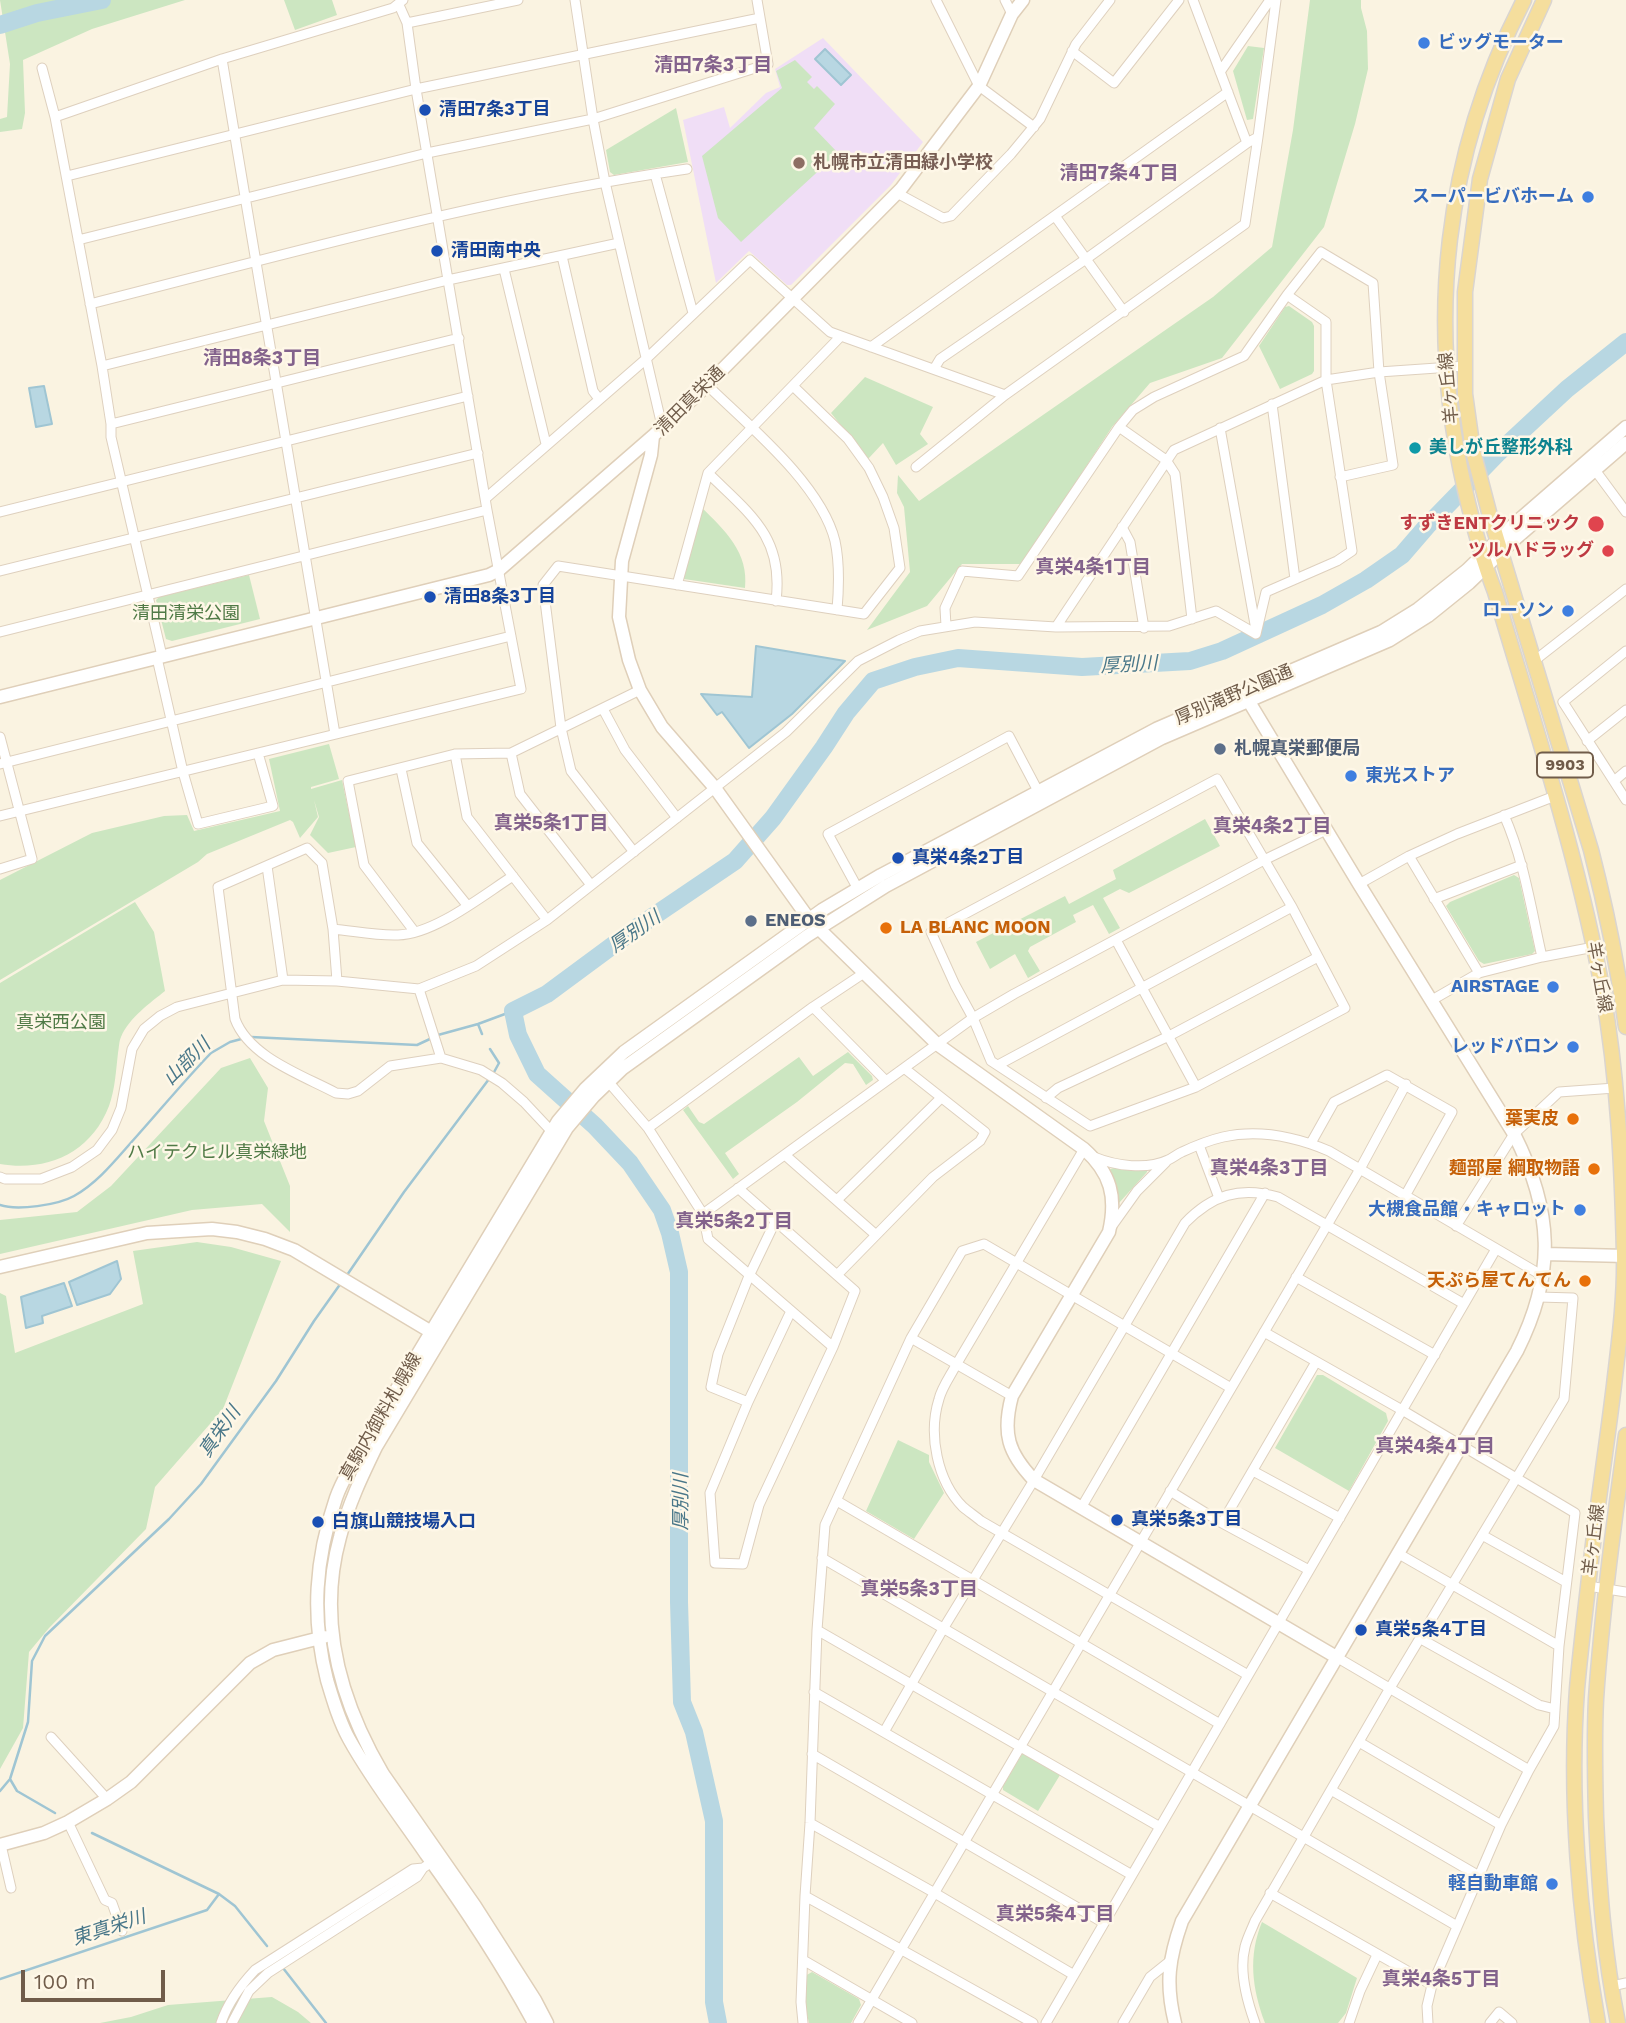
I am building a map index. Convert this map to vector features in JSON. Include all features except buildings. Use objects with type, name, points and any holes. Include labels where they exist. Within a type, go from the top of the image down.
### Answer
[{"type":"main road","name":"羊ヶ丘線","points":[[1524,0],[1478,106],[1459,181],[1448,251],[1446,368],[1460,465],[1473,524],[1580,882],[1603,995],[1615,1088],[1625,1256],[1620,1338],[1577,1692],[1575,1772],[1579,1874],[1598,2023]]},
{"type":"main road","name":"羊ヶ丘線","points":[[1544,0],[1508,79],[1480,179],[1465,292],[1465,394],[1474,451],[1488,508],[1591,850],[1624,995],[1626,1027]]},
{"type":"main road","name":"羊ヶ丘線","points":[[1618,2023],[1619,1984],[1598,1863],[1595,1767],[1596,1702],[1606,1588],[1626,1435]]},
{"type":"street","points":[[407,23],[518,0]]},
{"type":"street","points":[[575,0],[605,182],[662,426]]},
{"type":"street","points":[[78,240],[426,153],[593,118],[768,64],[757,0]]},
{"type":"street","points":[[936,0],[979,86],[1034,127]]},
{"type":"street","points":[[1005,0],[1012,14]]},
{"type":"street","name":"清田真栄通","points":[[1023,0],[1012,14],[979,86],[897,193],[653,436],[620,576],[619,617],[629,660],[640,690],[662,727],[715,788],[813,923],[937,1044],[1088,1153]]},
{"type":"street","points":[[897,193],[943,218],[951,216],[1011,154],[1040,119],[1072,51],[1110,0]]},
{"type":"street","points":[[1072,51],[1114,83],[1179,0]]},
{"type":"street","points":[[1193,0],[1247,143]]},
{"type":"street","points":[[1220,72],[1270,0]]},
{"type":"street","points":[[916,467],[1006,395],[1245,224],[1276,0]]},
{"type":"street","points":[[0,816],[521,688],[426,153],[407,23],[401,2],[222,59],[55,117]]},
{"type":"street","points":[[67,176],[416,89],[760,18]]},
{"type":"street","points":[[222,59],[335,734]]},
{"type":"street","points":[[42,68],[67,176],[102,366],[111,437],[136,538],[183,772],[198,824],[273,806],[258,753]]},
{"type":"street","points":[[871,346],[1227,92]]},
{"type":"street","points":[[934,369],[940,359],[1258,137]]},
{"type":"street","points":[[90,303],[437,217],[605,182],[687,169]]},
{"type":"street","points":[[655,174],[693,313]]},
{"type":"street","points":[[1055,216],[1124,312]]},
{"type":"street","points":[[102,366],[448,280],[619,243]]},
{"type":"street","points":[[946,626],[945,608],[962,571],[1018,576],[1133,410],[1154,397],[1244,356],[1286,295],[1321,252],[1373,283],[1379,372],[1393,466],[1340,477]]},
{"type":"street","points":[[562,256],[593,391],[599,399]]},
{"type":"street","points":[[486,498],[646,359],[750,260],[830,332],[1006,395]]},
{"type":"street","points":[[504,269],[546,444]]},
{"type":"street","points":[[1256,634],[1266,592],[1337,561],[1352,551],[1326,380],[1326,322],[1286,295]]},
{"type":"street","points":[[677,585],[708,473],[841,336]]},
{"type":"street","points":[[111,424],[459,338]]},
{"type":"street","points":[[1056,627],[1174,450],[1326,380],[1379,372],[1466,366]]},
{"type":"street","points":[[706,385],[798,475],[816,498],[835,539],[840,580],[837,610]]},
{"type":"street","points":[[634,852],[571,771],[561,728],[542,585],[558,566],[864,614],[900,568],[894,528],[869,468],[848,439],[793,386]]},
{"type":"street","points":[[0,512],[468,396]]},
{"type":"street","points":[[1272,404],[1295,579]]},
{"type":"street","points":[[1119,427],[1166,460],[1174,474],[1192,619]]},
{"type":"street","name":"厚別滝野公園通","points":[[813,923],[858,889],[1156,729],[1390,640],[1427,616],[1469,583],[1499,547],[1626,427]]},
{"type":"street","points":[[1220,428],[1256,634]]},
{"type":"street","points":[[0,697],[489,575],[499,570],[653,436]]},
{"type":"street","name":"厚別滝野公園通","points":[[1499,547],[1626,443]]},
{"type":"street","points":[[0,571],[478,453]]},
{"type":"street","points":[[1595,471],[1626,512]]},
{"type":"street","points":[[708,473],[756,520],[770,542],[778,571],[776,601]]},
{"type":"street","points":[[0,632],[488,510]]},
{"type":"street","points":[[1122,527],[1130,542],[1144,628]]},
{"type":"street","points":[[1534,661],[1626,589]]},
{"type":"street","points":[[0,1177],[41,1179],[72,1167],[97,1150],[112,1130],[121,1108],[131,1049],[144,1029],[177,1007],[284,980],[337,981],[419,989],[476,966],[547,920],[786,732],[858,661],[920,631],[975,622],[1056,627],[1144,628],[1169,626],[1216,611],[1256,634]]},
{"type":"street","points":[[3,763],[511,636]]},
{"type":"street","points":[[1626,651],[1563,702],[1626,800]]},
{"type":"street","points":[[414,932],[364,865],[348,781],[455,754],[512,752],[640,690]]},
{"type":"street","points":[[1175,2023],[1169,1983],[1170,1961],[1182,1920],[1517,1351],[1539,1297],[1545,1254],[1539,1194],[1528,1162],[1514,1134],[1246,696]]},
{"type":"street","name":"厚別滝野公園通","points":[[813,923],[1246,696]]},
{"type":"street","points":[[603,709],[625,750],[677,818]]},
{"type":"street","points":[[1587,741],[1626,710]]},
{"type":"street","points":[[858,889],[828,834],[1009,736],[1038,791]]},
{"type":"street","points":[[0,737],[3,763],[32,859],[0,869]]},
{"type":"street","points":[[512,752],[520,794],[591,886]]},
{"type":"street","points":[[455,754],[467,817],[547,920]]},
{"type":"street","points":[[401,769],[417,844],[467,905]]},
{"type":"street","points":[[1614,781],[1626,771]]},
{"type":"street","points":[[1217,779],[1264,860],[1345,1008],[1196,1087],[1090,1126],[991,1061],[931,932],[1217,779]]},
{"type":"street","points":[[1359,884],[1409,856],[1555,796]]},
{"type":"street","points":[[1504,815],[1521,864],[1542,957]]},
{"type":"street","points":[[703,1214],[973,1018],[1264,860],[1326,830]]},
{"type":"street","points":[[337,981],[333,929],[322,863],[307,848],[218,887],[235,1019],[239,1030],[267,1058],[336,1093],[348,1094],[358,1091],[390,1066],[440,1054],[481,1070],[502,1083],[559,1130]]},
{"type":"street","points":[[1409,856],[1479,973]]},
{"type":"street","points":[[1434,899],[1521,864]]},
{"type":"street","points":[[267,866],[284,980]]},
{"type":"street","points":[[333,929],[400,935],[414,932],[445,921],[513,876]]},
{"type":"street","points":[[998,1065],[1292,907]]},
{"type":"street","name":"真駒内御料札幌線","points":[[534,2023],[486,1940],[378,1786],[348,1738],[335,1707],[318,1639],[318,1579],[323,1542],[337,1495],[357,1455],[436,1334],[559,1130],[589,1092],[624,1052],[813,923]]},
{"type":"street","points":[[1116,940],[1196,1087]]},
{"type":"street","points":[[1432,1000],[1479,973],[1594,947]]},
{"type":"street","points":[[1046,1098],[1058,1088],[1169,1036],[1318,957]]},
{"type":"street","points":[[648,1128],[813,1007],[864,973]]},
{"type":"street","points":[[419,989],[440,1054]]},
{"type":"street","points":[[1603,995],[1624,995]]},
{"type":"street","points":[[813,1007],[886,1082]]},
{"type":"street","points":[[837,1275],[933,1177],[980,1141],[985,1132],[904,1068]]},
{"type":"street","points":[[1311,1143],[1334,1102],[1387,1074],[1406,1084],[1452,1112],[1405,1196]]},
{"type":"street","points":[[604,1077],[648,1128],[703,1214],[708,1239],[833,1347]]},
{"type":"street","points":[[858,2023],[1360,1169],[1406,1084]]},
{"type":"street","points":[[1456,1226],[1514,1134],[1559,1092],[1615,1088]]},
{"type":"street","points":[[837,1200],[941,1098]]},
{"type":"street","points":[[1529,1769],[1034,1480],[1013,1454],[1007,1434],[1012,1396],[1109,1232],[1137,1191],[1180,1153],[1223,1138],[1247,1134],[1272,1135],[1311,1143],[1543,1276]]},
{"type":"street","points":[[1199,1146],[1219,1198]]},
{"type":"street","points":[[1088,1153],[1110,1164],[1133,1167],[1168,1161]]},
{"type":"street","points":[[1088,1153],[1104,1171],[1111,1189],[1113,1205],[1109,1232]]},
{"type":"street","points":[[1088,1153],[1016,1263],[956,1364],[939,1398],[934,1425],[936,1455],[945,1481],[962,1506],[1001,1533],[1248,1675]]},
{"type":"street","points":[[785,1156],[876,1235]]},
{"type":"street","points":[[738,1188],[855,1292],[833,1347],[759,1506],[743,1564],[715,1563],[710,1493],[748,1402],[791,1311]]},
{"type":"street","points":[[884,1732],[1123,1325],[1185,1223],[1197,1210],[1219,1198],[1242,1191],[1278,1197],[1464,1304]]},
{"type":"street","points":[[1081,1508],[1265,1193]]},
{"type":"street","points":[[748,1402],[711,1387],[718,1354],[749,1276],[775,1222]]},
{"type":"street","points":[[0,1267],[147,1233],[212,1229],[237,1232],[294,1250],[436,1334]]},
{"type":"street","points":[[803,2023],[801,2002],[814,1692],[825,1525],[911,1338],[962,1251],[984,1244],[1231,1388]]},
{"type":"street","points":[[1046,2023],[1496,1249]]},
{"type":"street","points":[[1545,1254],[1625,1256]]},
{"type":"street","points":[[1296,1277],[1435,1355]]},
{"type":"street","points":[[1255,2023],[1246,1997],[1244,1948],[1270,1893],[1564,1399],[1573,1298],[1539,1297]]},
{"type":"street","points":[[1264,1332],[1575,1513],[1559,1646],[1554,1726],[1501,1825],[1432,1985],[1427,2006],[1429,2023]]},
{"type":"street","name":"真駒内御料札幌線","points":[[436,1334],[356,1489],[333,1567],[331,1636],[342,1684],[368,1748],[432,1862],[500,1944],[547,2023]]},
{"type":"street","points":[[911,1338],[1012,1396]]},
{"type":"street","points":[[1222,1523],[1316,1362]]},
{"type":"street","points":[[1253,1471],[1340,1518]]},
{"type":"street","points":[[1170,1491],[1222,1523],[1309,1570]]},
{"type":"street","points":[[837,1501],[1220,1724]]},
{"type":"street","points":[[1482,1535],[1566,1582]]},
{"type":"street","points":[[1398,1555],[1559,1646]]},
{"type":"street","points":[[822,1558],[1457,1926]]},
{"type":"street","points":[[1588,1586],[1626,1591]]},
{"type":"street","points":[[817,1630],[1160,1827]]},
{"type":"street","points":[[11,1888],[0,1845],[44,1833],[107,1800],[131,1782],[250,1663],[273,1650],[331,1636]]},
{"type":"street","points":[[1421,1639],[1539,1706],[1555,1709]]},
{"type":"street","points":[[814,1692],[1132,1875]]},
{"type":"street","points":[[51,1737],[107,1800]]},
{"type":"street","points":[[1359,1742],[1501,1825]]},
{"type":"street","points":[[812,1754],[1104,1923]]},
{"type":"street","points":[[1331,1790],[1479,1876]]},
{"type":"street","points":[[68,1822],[105,1900],[112,1903],[122,1931]]},
{"type":"street","points":[[810,1823],[1074,1975]]},
{"type":"street","points":[[221,2023],[226,2008],[240,1986],[255,1970],[413,1869],[432,1862]]},
{"type":"street","points":[[232,2023],[249,1991],[268,1973],[417,1877],[432,1862]]},
{"type":"street","points":[[1270,1893],[1432,1985]]},
{"type":"street","points":[[805,1896],[1032,2023]]},
{"type":"street","points":[[1349,2023],[1377,1955]]},
{"type":"street","points":[[803,1960],[912,2023]]},
{"type":"street","points":[[1123,2023],[1150,1978],[1170,1961]]},
{"type":"street","points":[[1490,2023],[1499,2012],[1512,2023]]},
{"type":"shaded area","name":"札幌市立清田緑小学校","points":[[823,38],[923,142],[891,185],[791,285],[787,285],[749,251],[716,283],[683,120],[724,107],[730,128],[766,93],[780,87],[775,69]]},
{"type":"green space","points":[[0,0],[185,0],[92,29],[23,60],[25,113],[22,129],[0,132],[0,119],[7,117],[10,64]]},
{"type":"green space","points":[[284,0],[332,0],[337,15],[295,30]]},
{"type":"green space","points":[[1310,0],[1361,0],[1367,31],[1368,69],[1355,124],[1324,227],[1222,358],[1150,383],[1112,427],[1022,564],[962,564],[927,606],[867,630],[910,572],[904,507],[897,493],[898,475],[919,501],[1213,297],[1272,247],[1293,130]]},
{"type":"green space","points":[[1248,46],[1264,48],[1253,119],[1247,120],[1233,71]]},
{"type":"green space","points":[[795,60],[812,77],[807,82],[814,89],[817,86],[835,104],[814,128],[838,153],[741,242],[718,218],[702,156],[782,88],[776,71]]},
{"type":"green space","points":[[676,108],[688,162],[614,175],[610,172],[606,150]]},
{"type":"green space","points":[[1289,306],[1314,326],[1314,371],[1280,389],[1259,346],[1285,307]]},
{"type":"green space","points":[[865,377],[933,407],[920,434],[928,444],[896,465],[883,443],[868,459],[831,413]]},
{"type":"green space","points":[[701,507],[734,543],[743,564],[745,588],[684,579],[682,575]]},
{"type":"green space","name":"清田清栄公園","points":[[249,575],[260,619],[172,641],[166,639],[156,600],[159,597]]},
{"type":"green space","points":[[329,744],[339,779],[311,789],[342,780],[356,847],[328,853],[310,835],[319,817],[314,800],[318,817],[300,838],[290,820],[207,854],[198,862],[0,980],[0,880],[92,833],[164,816],[187,815],[194,831],[280,811],[269,759]]},
{"type":"green space","points":[[1205,819],[1220,846],[1129,893],[1120,889],[1103,898],[1120,928],[1109,934],[1093,905],[1073,915],[1076,922],[1030,947],[1028,951],[1040,971],[1028,978],[1015,954],[990,969],[976,942],[1065,896],[1069,904],[1116,879],[1113,870]]},
{"type":"green space","points":[[1514,875],[1519,878],[1535,951],[1532,954],[1484,964],[1479,961],[1446,906]]},
{"type":"green space","name":"真栄西公園","points":[[135,902],[154,932],[165,991],[134,1017],[121,1037],[113,1093],[101,1122],[91,1136],[65,1156],[34,1165],[0,1164],[0,983]]},
{"type":"green space","points":[[848,1052],[873,1080],[866,1085],[853,1064],[845,1063],[797,1102],[725,1153],[739,1174],[733,1179],[683,1110],[688,1106],[699,1122],[704,1124],[799,1057],[813,1076]]},
{"type":"green space","name":"ハイテクヒル真栄緑地","points":[[250,1058],[268,1088],[264,1121],[290,1186],[290,1232],[262,1204],[192,1210],[0,1254],[0,1220],[77,1212],[111,1186],[221,1068]]},
{"type":"green space","points":[[1110,1169],[1147,1170],[1119,1203]]},
{"type":"green space","points":[[197,1242],[231,1247],[281,1261],[223,1409],[155,1487],[146,1529],[29,1652],[23,1728],[0,1769],[0,1293],[6,1296],[15,1353],[143,1304],[133,1251]]},
{"type":"green space","points":[[1317,1375],[1323,1375],[1386,1413],[1388,1421],[1349,1491],[1275,1448]]},
{"type":"green space","points":[[898,1440],[929,1455],[929,1462],[944,1493],[914,1539],[866,1511]]},
{"type":"green space","points":[[1022,1754],[1060,1775],[1038,1811],[1003,1790]]},
{"type":"green space","points":[[1262,1922],[1357,1978],[1346,2013],[1338,2023],[1265,2023],[1253,1972],[1255,1947]]},
{"type":"green space","points":[[812,1972],[859,1999],[861,2005],[851,2023],[809,2023],[804,2002],[805,1976]]},
{"type":"green space","points":[[272,1997],[311,2023],[100,2023],[131,2017],[168,2005]]},
{"type":"water","points":[[825,49],[851,75],[841,85],[815,59]]},
{"type":"water","points":[[44,386],[52,424],[36,427],[29,388]]},
{"type":"water","points":[[756,646],[845,661],[792,714],[749,748],[722,712],[717,715],[701,694],[752,697]]},
{"type":"water","points":[[117,1261],[121,1279],[110,1294],[77,1305],[69,1282]]},
{"type":"water","points":[[64,1283],[72,1306],[42,1316],[43,1323],[26,1328],[21,1297]]},
{"type":"waterway","points":[[0,25],[37,13],[102,0]]},
{"type":"waterway","name":"厚別川","points":[[718,2023],[714,2002],[714,1821],[694,1732],[682,1702],[679,1602],[679,1272],[662,1210],[630,1163],[595,1126],[537,1074],[518,1035],[513,1011],[547,994],[639,926],[735,861],[773,818],[846,713],[873,681],[915,667],[958,658],[1082,667],[1190,661],[1222,651],[1322,605],[1366,580],[1402,555],[1497,454],[1567,389],[1626,342]]},
{"type":"waterway","name":"山部川","points":[[438,1035],[513,1011]]},
{"type":"waterway","name":"真栄川","points":[[478,1024],[482,1034]]},
{"type":"waterway","name":"山部川","points":[[251,1037],[417,1045],[432,1038]]},
{"type":"waterway","name":"山部川","points":[[0,1205],[27,1207],[48,1204],[74,1196],[92,1184],[211,1053],[230,1042],[245,1038]]},
{"type":"waterway","name":"真栄川","points":[[490,1049],[499,1063],[493,1074]]},
{"type":"waterway","name":"真栄川","points":[[345,1278],[404,1192],[489,1079]]},
{"type":"waterway","name":"真栄川","points":[[0,1791],[10,1779],[28,1722],[32,1661],[45,1636],[169,1519],[201,1484],[276,1381],[341,1283]]},
{"type":"waterway","name":"真栄川","points":[[10,1779],[17,1791],[55,1813]]},
{"type":"waterway","name":"真栄川","points":[[92,1833],[219,1894],[235,1906],[267,1946]]},
{"type":"waterway","name":"東真栄川","points":[[0,1979],[207,1910],[219,1894]]},
{"type":"waterway","name":"真栄川","points":[[283,1968],[326,2023]]},
{"type":"place","name":"ビッグモーター","points":[[1424,43]]},
{"type":"place","name":"清田7条3丁目","points":[[425,110]]},
{"type":"place","name":"札幌市立清田緑小学校","points":[[799,163]]},
{"type":"place","name":"スーパービバホーム","points":[[1588,197]]},
{"type":"place","name":"清田南中央","points":[[437,251]]},
{"type":"place","name":"美しが丘整形外科","points":[[1415,448]]},
{"type":"place","name":"すずきENTクリニック","points":[[1596,524]]},
{"type":"place","name":"ツルハドラッグ","points":[[1608,551]]},
{"type":"place","name":"清田8条3丁目","points":[[430,597]]},
{"type":"place","name":"ローソン","points":[[1568,611]]},
{"type":"place","name":"札幌真栄郵便局","points":[[1220,749]]},
{"type":"place","name":"東光ストア","points":[[1351,776]]},
{"type":"place","name":"真栄4条2丁目","points":[[898,858]]},
{"type":"place","name":"ENEOS","points":[[751,921]]},
{"type":"place","name":"LA BLANC MOON","points":[[886,928]]},
{"type":"place","name":"AIRSTAGE","points":[[1553,987]]},
{"type":"place","name":"レッドバロン","points":[[1573,1047]]},
{"type":"place","name":"葉実皮","points":[[1573,1119]]},
{"type":"place","name":"麺部屋 綱取物語","points":[[1594,1169]]},
{"type":"place","name":"大槻食品館・キャロット","points":[[1580,1210]]},
{"type":"place","name":"天ぷら屋てんてん","points":[[1585,1281]]},
{"type":"place","name":"真栄5条3丁目","points":[[1117,1520]]},
{"type":"place","name":"白旗山競技場入口","points":[[318,1522]]},
{"type":"place","name":"真栄5条4丁目","points":[[1361,1630]]},
{"type":"place","name":"軽自動車館","points":[[1552,1884]]},
{"type":"district","name":"清田7条3丁目","points":[[713,65]]},
{"type":"district","name":"清田7条4丁目","points":[[1119,173]]},
{"type":"district","name":"清田8条3丁目","points":[[262,358]]},
{"type":"district","name":"真栄4条1丁目","points":[[1093,567]]},
{"type":"district","name":"真栄5条1丁目","points":[[551,823]]},
{"type":"district","name":"真栄4条2丁目","points":[[1272,826]]},
{"type":"district","name":"真栄4条3丁目","points":[[1269,1168]]},
{"type":"district","name":"真栄5条2丁目","points":[[734,1221]]},
{"type":"district","name":"真栄4条4丁目","points":[[1435,1446]]},
{"type":"district","name":"真栄5条3丁目","points":[[919,1589]]},
{"type":"district","name":"真栄5条4丁目","points":[[1055,1914]]},
{"type":"district","name":"真栄4条5丁目","points":[[1441,1979]]}]
